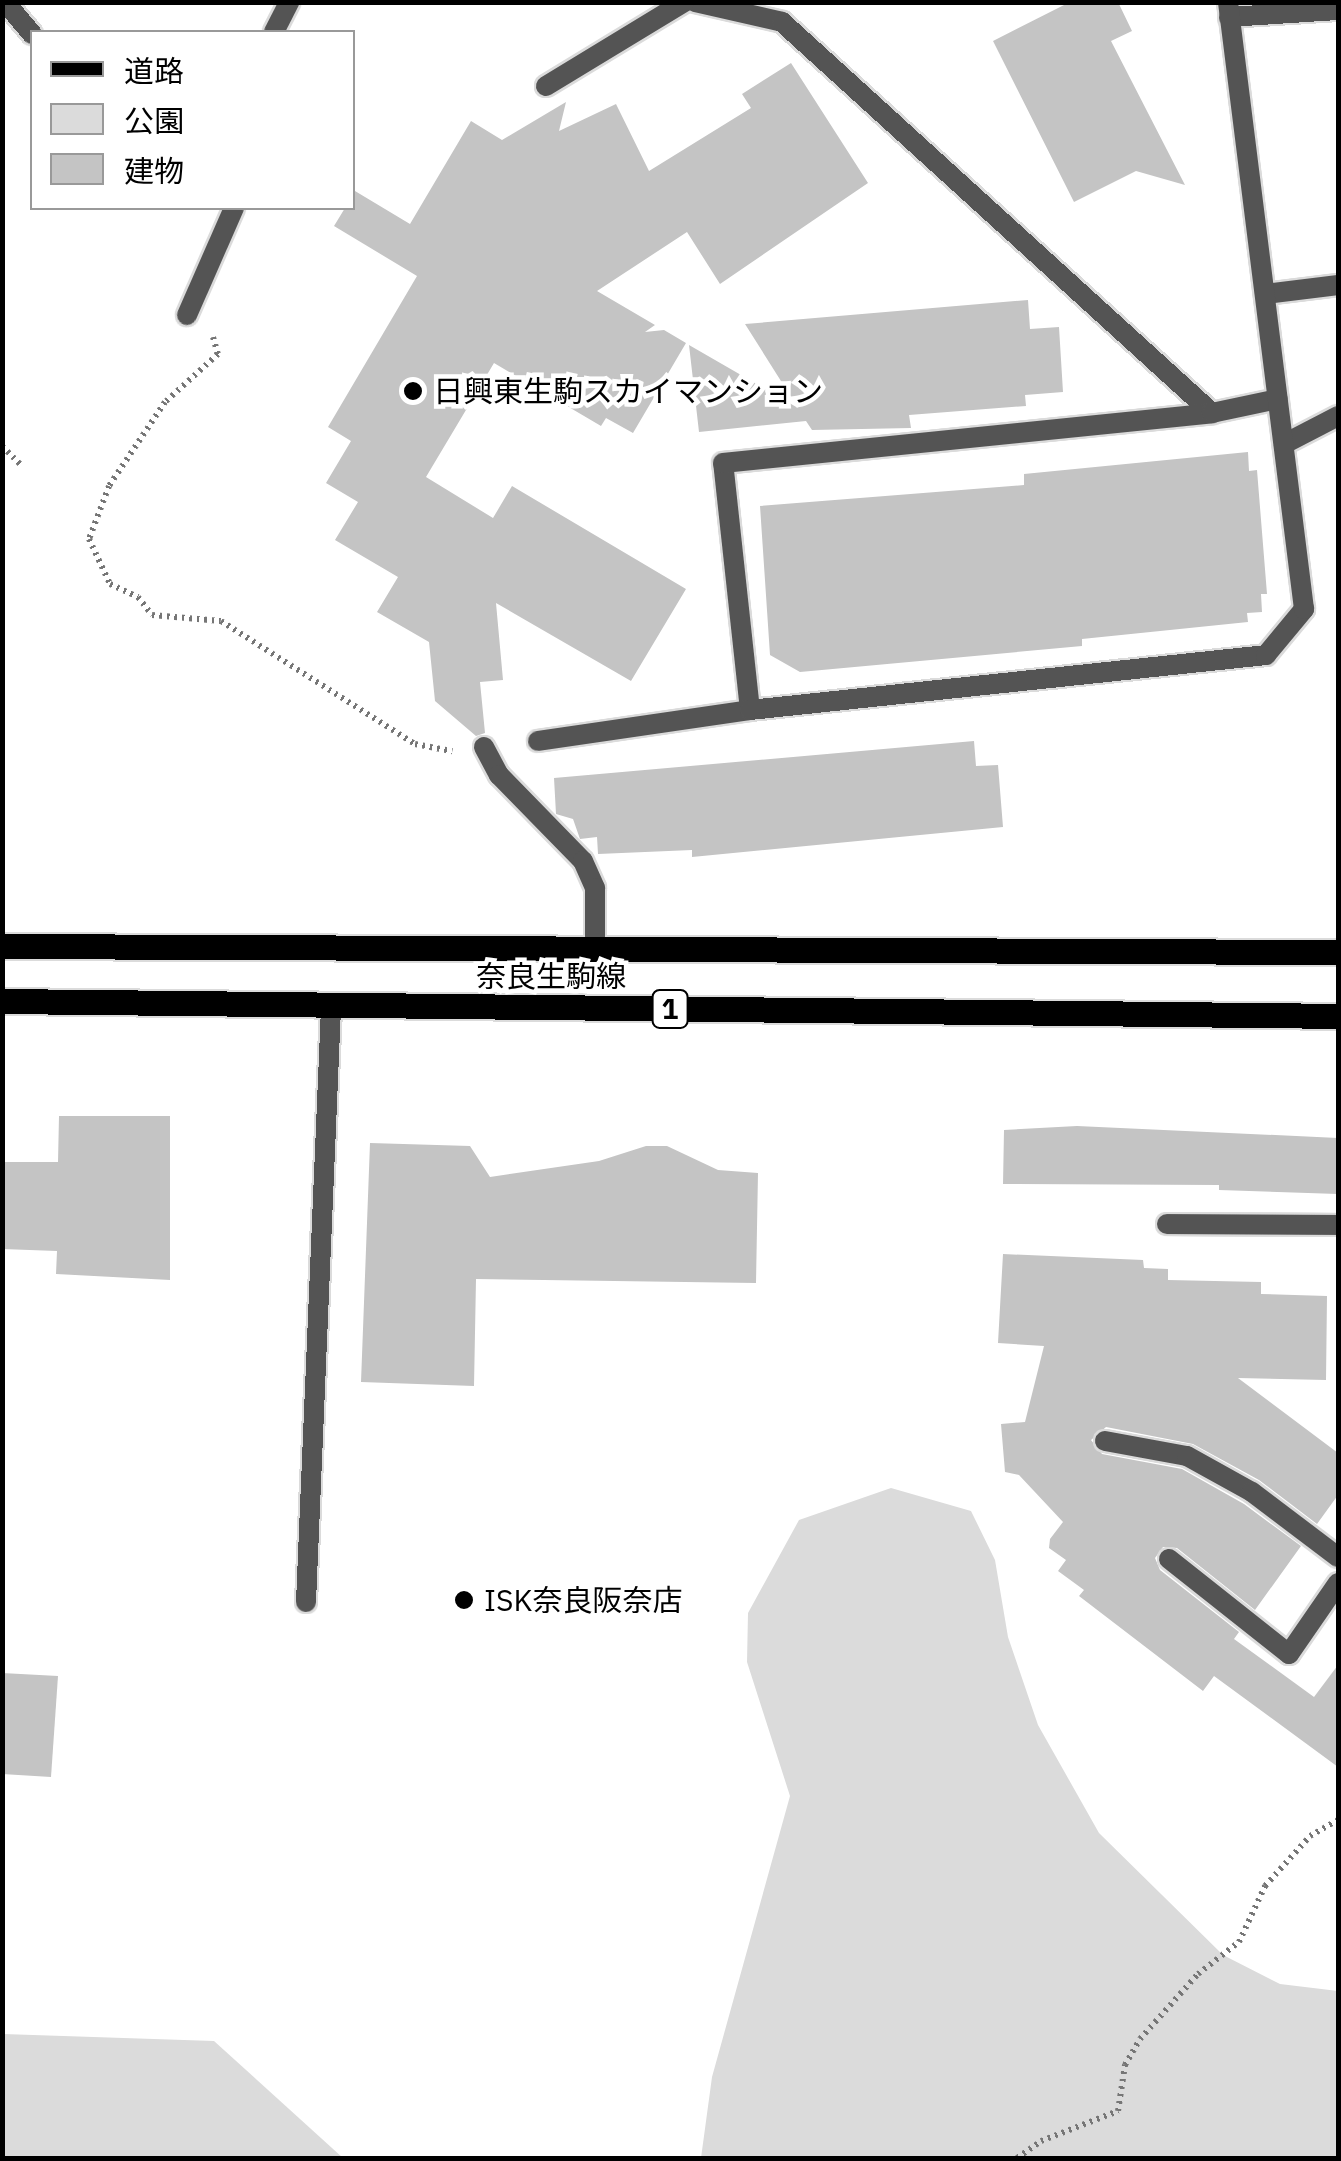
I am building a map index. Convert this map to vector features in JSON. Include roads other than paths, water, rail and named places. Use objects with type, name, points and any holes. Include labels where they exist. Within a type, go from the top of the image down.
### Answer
[{"type":"main road","name":"奈良生駒線","points":[[2,946],[1338,952]]},
{"type":"main road","name":"奈良生駒線","points":[[2,1001],[331,1008],[1338,1016]]},
{"type":"street","points":[[275,30],[289,2]]},
{"type":"street","points":[[546,86],[684,2]]},
{"type":"street","points":[[695,2],[751,8],[782,22],[1212,413]]},
{"type":"street","points":[[5,9],[30,32]]},
{"type":"street","points":[[538,740],[750,710],[1266,655],[1304,609],[1228,10],[1338,10]]},
{"type":"street","points":[[187,316],[233,210]]},
{"type":"street","points":[[1265,294],[1338,286]]},
{"type":"street","points":[[750,710],[723,463],[1212,413],[1278,399]]},
{"type":"street","points":[[1284,444],[1338,416]]},
{"type":"street","points":[[484,747],[499,776],[583,861],[595,888],[596,947]]},
{"type":"street","points":[[306,1602],[331,1008]]},
{"type":"street","points":[[1166,1224],[1338,1225]]},
{"type":"street","points":[[1105,1441],[1188,1456],[1252,1492],[1338,1557]]},
{"type":"street","points":[[1169,1559],[1288,1654],[1338,1582]]},
{"type":"place","name":"日興東生駒スカイマンション","points":[[413,391]]},
{"type":"place","name":"ISK奈良阪奈店","points":[[464,1600]]}]
